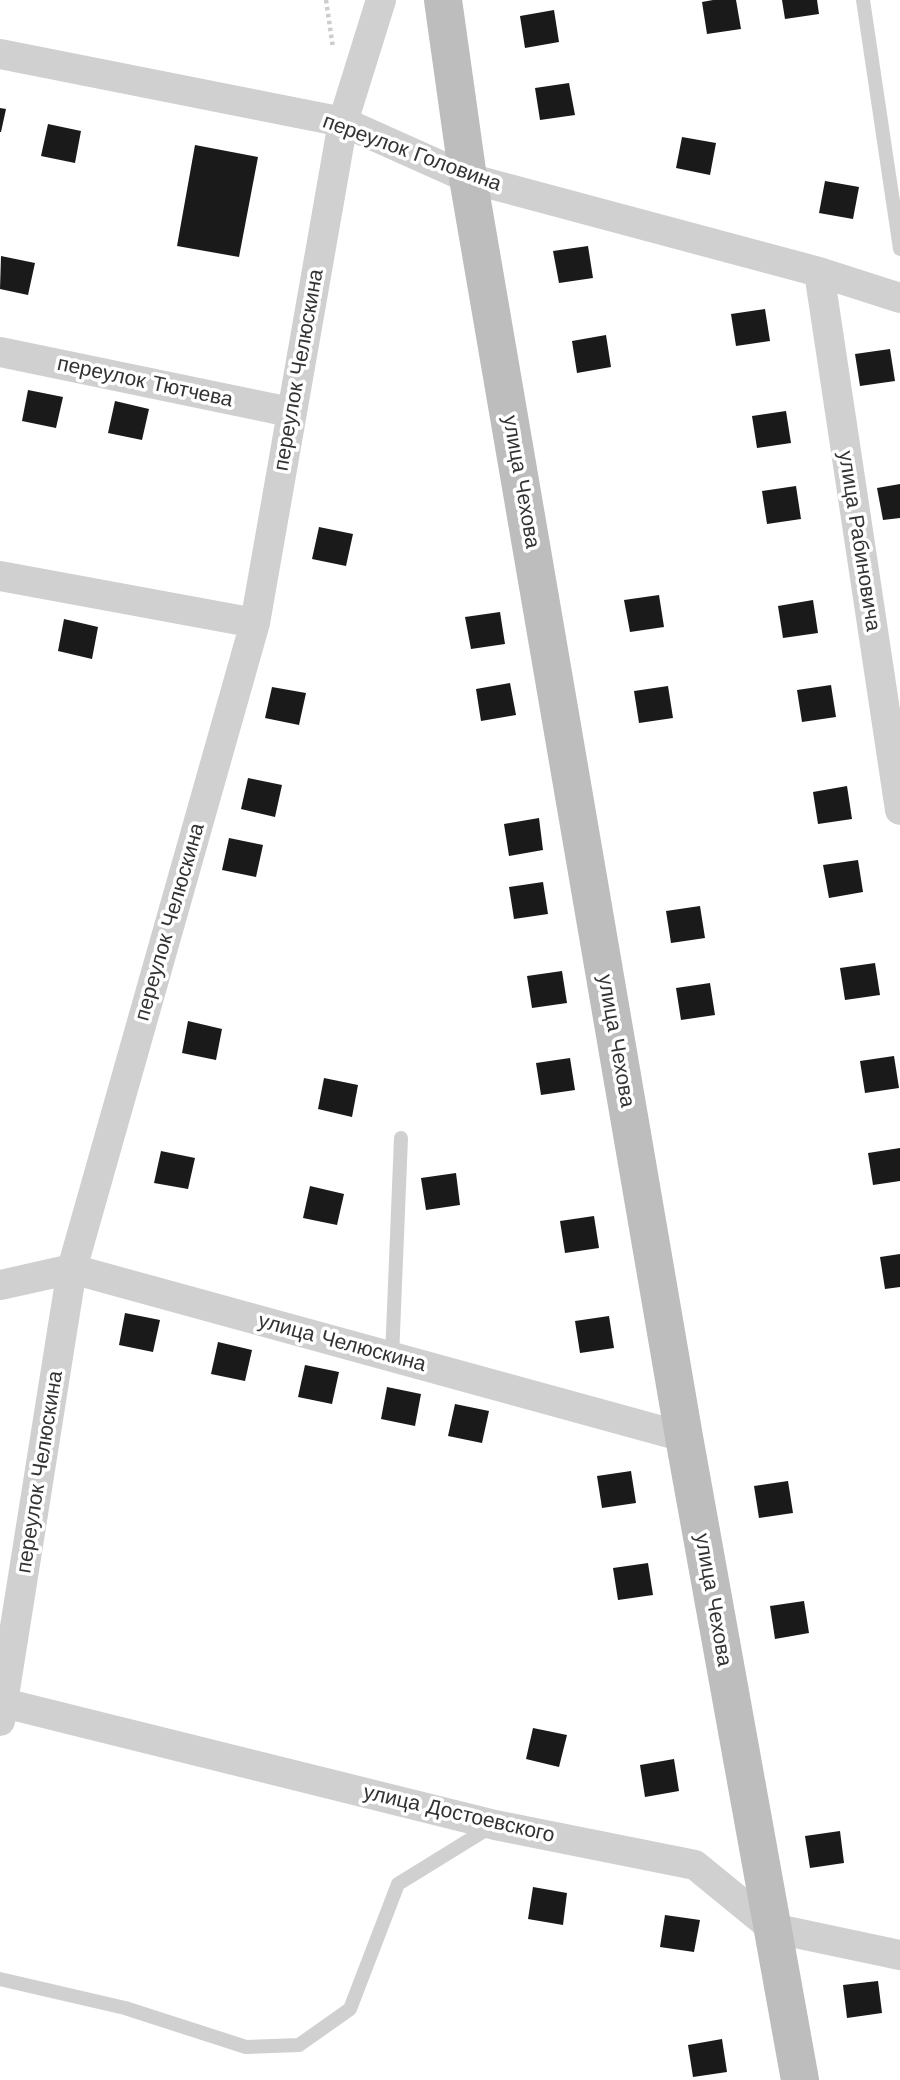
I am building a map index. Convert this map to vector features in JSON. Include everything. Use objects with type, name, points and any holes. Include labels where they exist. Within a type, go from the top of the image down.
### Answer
[{"type":"street","name":"переулок Челюскина","points":[[1,1709],[72,1269],[255,623],[343,122],[381,0]]},
{"type":"street","name":"улица Чехова","points":[[443,0],[468,178],[684,1437],[772,1928],[789,2004],[800,2080]]},
{"type":"street","name":"переулок Головина","points":[[0,54],[343,122],[468,178],[819,272],[900,298]]},
{"type":"street","name":"улица Рабиновича","points":[[819,272],[900,810]]},
{"type":"street","name":"переулок Тютчева","points":[[0,352],[290,412]]},
{"type":"street","points":[[0,576],[255,623]]},
{"type":"street","name":"улица Челюскина","points":[[0,1285],[72,1269],[684,1437]]},
{"type":"street","name":"улица Достоевского","points":[[1,1709],[495,1825],[695,1865],[772,1928],[900,1955]]},
{"type":"lane","points":[[863,0],[900,249]]},
{"type":"lane","points":[[392,1357],[401,1138]]},
{"type":"lane","points":[[0,1979],[125,2008],[246,2048],[299,2045],[350,2009],[398,1884],[495,1825]]},
{"type":"building","points":[[736,0],[741,29],[707,34],[702,2]]},
{"type":"building","points":[[782,0],[817,0],[819,14],[785,19]]},
{"type":"building","points":[[554,10],[559,42],[525,48],[520,16]]},
{"type":"building","points":[[569,83],[575,115],[540,120],[535,88]]},
{"type":"building","points":[[0,108],[6,109],[1,132],[0,132]]},
{"type":"building","points":[[48,124],[81,131],[75,163],[41,156]]},
{"type":"building","points":[[682,137],[716,143],[710,175],[676,168]]},
{"type":"building","points":[[195,145],[258,157],[239,257],[177,246]]},
{"type":"building","points":[[825,181],[859,187],[853,219],[819,213]]},
{"type":"building","points":[[588,246],[593,278],[559,283],[553,251]]},
{"type":"building","points":[[1,256],[35,263],[28,295],[0,289]]},
{"type":"building","points":[[765,309],[770,341],[736,346],[731,314]]},
{"type":"building","points":[[606,335],[611,367],[577,373],[572,341]]},
{"type":"building","points":[[890,349],[895,381],[860,386],[855,354]]},
{"type":"building","points":[[28,390],[63,397],[56,428],[22,421]]},
{"type":"building","points":[[115,401],[149,409],[142,440],[108,433]]},
{"type":"building","points":[[786,411],[791,443],[757,448],[752,416]]},
{"type":"building","points":[[900,484],[900,518],[883,520],[877,488]]},
{"type":"building","points":[[796,486],[801,519],[767,524],[762,491]]},
{"type":"building","points":[[319,527],[353,534],[346,566],[312,559]]},
{"type":"building","points":[[659,595],[664,627],[630,632],[624,600]]},
{"type":"building","points":[[813,600],[818,633],[783,638],[778,606]]},
{"type":"building","points":[[500,612],[505,644],[471,649],[465,617]]},
{"type":"building","points":[[64,619],[98,627],[92,659],[58,651]]},
{"type":"building","points":[[510,683],[516,715],[481,721],[476,689]]},
{"type":"building","points":[[831,685],[836,717],[802,722],[797,690]]},
{"type":"building","points":[[668,686],[673,718],[639,723],[634,691]]},
{"type":"building","points":[[272,687],[306,693],[299,725],[265,718]]},
{"type":"building","points":[[248,778],[282,785],[275,817],[241,809]]},
{"type":"building","points":[[847,786],[852,819],[818,824],[813,792]]},
{"type":"building","points":[[539,818],[543,850],[509,856],[504,824]]},
{"type":"building","points":[[229,838],[263,845],[256,877],[222,870]]},
{"type":"building","points":[[858,860],[863,892],[829,898],[823,865]]},
{"type":"building","points":[[543,882],[548,914],[514,919],[509,887]]},
{"type":"building","points":[[700,906],[705,938],[671,943],[666,911]]},
{"type":"building","points":[[875,963],[880,995],[845,1000],[840,968]]},
{"type":"building","points":[[562,971],[567,1003],[532,1008],[527,976]]},
{"type":"building","points":[[710,983],[715,1015],[681,1020],[676,988]]},
{"type":"building","points":[[188,1021],[222,1029],[216,1060],[182,1053]]},
{"type":"building","points":[[894,1056],[899,1088],[865,1093],[860,1061]]},
{"type":"building","points":[[570,1058],[575,1090],[541,1095],[536,1063]]},
{"type":"building","points":[[324,1078],[358,1085],[352,1117],[318,1109]]},
{"type":"building","points":[[900,1148],[900,1181],[873,1185],[868,1153]]},
{"type":"building","points":[[161,1151],[195,1158],[188,1189],[154,1183]]},
{"type":"building","points":[[456,1173],[460,1205],[426,1210],[421,1178]]},
{"type":"building","points":[[310,1186],[344,1194],[337,1225],[303,1218]]},
{"type":"building","points":[[594,1216],[599,1248],[565,1253],[560,1221]]},
{"type":"building","points":[[900,1254],[900,1287],[885,1289],[880,1257]]},
{"type":"building","points":[[125,1313],[160,1320],[153,1352],[119,1345]]},
{"type":"building","points":[[609,1316],[614,1348],[580,1353],[575,1321]]},
{"type":"building","points":[[218,1342],[252,1350],[245,1381],[211,1374]]},
{"type":"building","points":[[305,1365],[339,1372],[332,1404],[298,1397]]},
{"type":"building","points":[[387,1387],[421,1394],[415,1426],[381,1419]]},
{"type":"building","points":[[455,1404],[489,1411],[482,1443],[448,1436]]},
{"type":"building","points":[[631,1471],[636,1503],[602,1508],[597,1476]]},
{"type":"building","points":[[788,1481],[793,1513],[759,1518],[754,1486]]},
{"type":"building","points":[[648,1563],[653,1595],[618,1600],[613,1568]]},
{"type":"building","points":[[804,1601],[809,1633],[775,1639],[770,1606]]},
{"type":"building","points":[[533,1728],[567,1735],[559,1767],[526,1759]]},
{"type":"building","points":[[674,1759],[679,1791],[645,1797],[640,1765]]},
{"type":"building","points":[[840,1831],[844,1863],[810,1868],[805,1836]]},
{"type":"building","points":[[533,1887],[567,1893],[563,1925],[528,1919]]},
{"type":"building","points":[[665,1915],[700,1920],[694,1952],[660,1947]]},
{"type":"building","points":[[878,1981],[882,2013],[847,2018],[843,1985]]},
{"type":"building","points":[[722,2039],[727,2072],[693,2077],[688,2045]]}]
